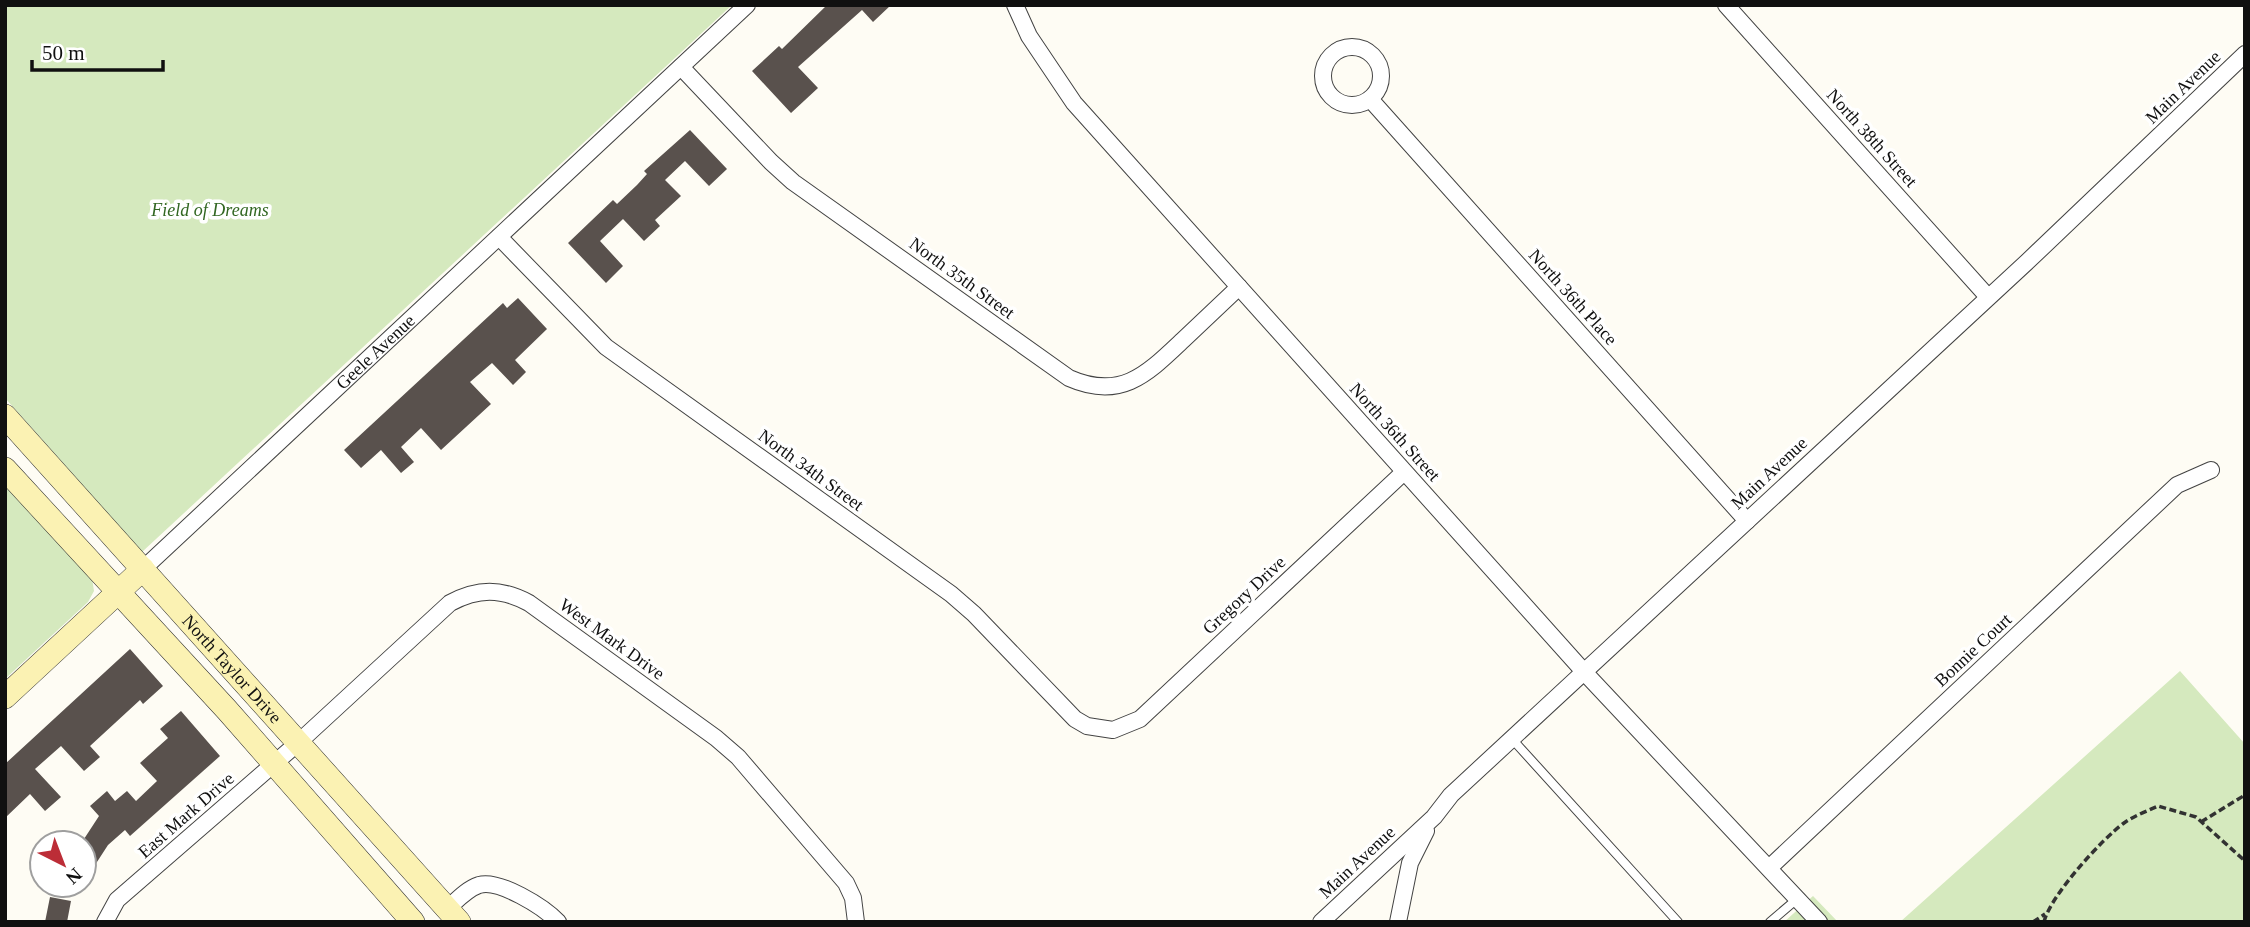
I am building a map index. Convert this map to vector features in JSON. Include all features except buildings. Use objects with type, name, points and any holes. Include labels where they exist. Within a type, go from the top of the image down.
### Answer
[{"type":"main road","name":"North Taylor Drive","points":[[5,416],[453,915]]},
{"type":"main road","name":"North Taylor Drive","points":[[5,469],[274,763],[414,922]]},
{"type":"main road","name":"Geele Avenue","points":[[5,697],[143,569]]},
{"type":"street","name":"Geele Avenue","points":[[143,569],[747,5]]},
{"type":"street","name":"North 36th Street","points":[[1015,5],[1029,36],[1074,103],[1586,674],[1819,922]]},
{"type":"street","name":"North 38th Street","points":[[1726,5],[1988,297]]},
{"type":"street","name":"Main Avenue","points":[[1321,922],[1434,817],[1451,795],[1586,674],[2245,54]]},
{"type":"street","name":"North 35th Street","points":[[681,67],[771,162],[793,181],[1069,378],[1084,385],[1116,386],[1147,373],[1239,287]]},
{"type":"street","name":"North 36th Place","points":[[1370,99],[1747,521]]},
{"type":"street","name":"North 34th Street","points":[[499,237],[606,346],[951,594],[974,614],[1067,712],[1087,726],[1101,729]]},
{"type":"street","name":"Bonnie Court","points":[[1769,868],[2177,485],[2211,470]]},
{"type":"street","name":"Gregory Drive","points":[[1101,729],[1127,726],[1140,719],[1404,471]]},
{"type":"street","name":"West Mark Drive","points":[[299,742],[450,603],[481,591],[515,596],[705,730],[738,757],[846,883],[853,898],[856,922]]},
{"type":"street","name":"East Mark Drive","points":[[105,922],[117,900],[299,742]]},
{"type":"street","points":[[1398,922],[1410,863],[1434,817]]},
{"type":"street","points":[[453,915],[473,888],[488,884],[529,900],[558,922]]},
{"type":"lane","points":[[1513,740],[1678,922]]},
{"type":"lane","points":[[1770,922],[1797,899]]},
{"type":"path","points":[[2202,822],[2245,795]]},
{"type":"path","points":[[2033,922],[2046,912],[2097,849],[2124,823],[2158,806],[2181,811],[2202,822],[2245,861]]},
{"type":"path","points":[[2044,922],[2046,912]]},
{"type":"green space","name":"Field of Dreams","points":[[5,5],[732,5],[142,552],[5,398]]},
{"type":"green space","points":[[5,482],[92,578],[94,591],[88,602],[5,679]]},
{"type":"green space","points":[[2180,671],[2245,744],[2245,922],[1900,922]]},
{"type":"green space","points":[[1813,896],[1838,922],[1784,922]]}]
